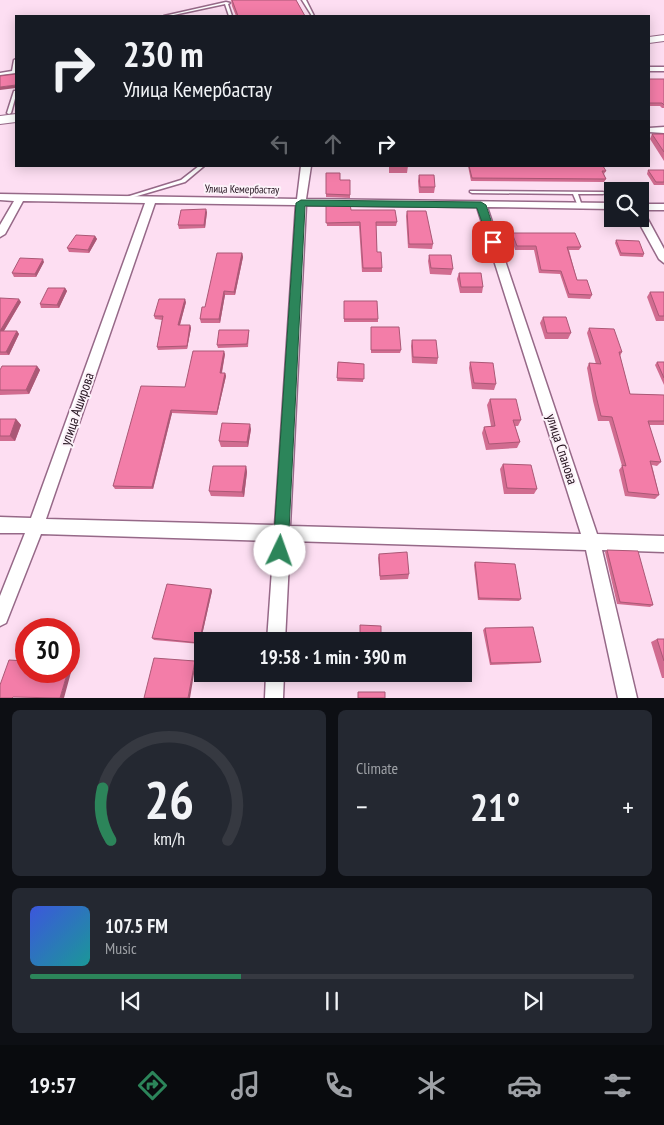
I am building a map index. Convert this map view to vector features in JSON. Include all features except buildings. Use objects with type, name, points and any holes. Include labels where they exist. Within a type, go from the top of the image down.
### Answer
[{"type":"main road","points":[[650,40],[664,38]]},
{"type":"main road","points":[[650,44],[664,42]]},
{"type":"street","points":[[650,69],[664,69]]},
{"type":"street","points":[[650,130],[664,130]]},
{"type":"street","points":[[276,632],[301,203],[306,167]]},
{"type":"street","name":"Улица Кемербастау","points":[[0,197],[301,203],[604,206]]},
{"type":"street","points":[[0,234],[20,198]]},
{"type":"street","name":"улица Аширова","points":[[0,617],[36,526],[151,200]]},
{"type":"street","name":"улица Спанова","points":[[481,205],[592,542],[628,698]]},
{"type":"street","points":[[649,207],[664,208]]},
{"type":"street","points":[[647,227],[664,259]]},
{"type":"street","points":[[0,525],[664,544]]},
{"type":"street","points":[[274,698],[275,682]]},
{"type":"lane","points":[[304,0],[312,15]]},
{"type":"lane","points":[[171,15],[233,2]]},
{"type":"lane","points":[[226,3],[231,15]]},
{"type":"lane","points":[[0,74],[15,72]]},
{"type":"lane","points":[[8,116],[15,92]]},
{"type":"lane","points":[[121,199],[183,180],[201,167]]},
{"type":"lane","points":[[472,192],[604,193]]},
{"type":"lane","points":[[519,193],[524,205]]},
{"type":"lane","points":[[575,193],[580,206]]},
{"type":"route","points":[[280,551],[301,203],[481,205],[493,242]]}]
